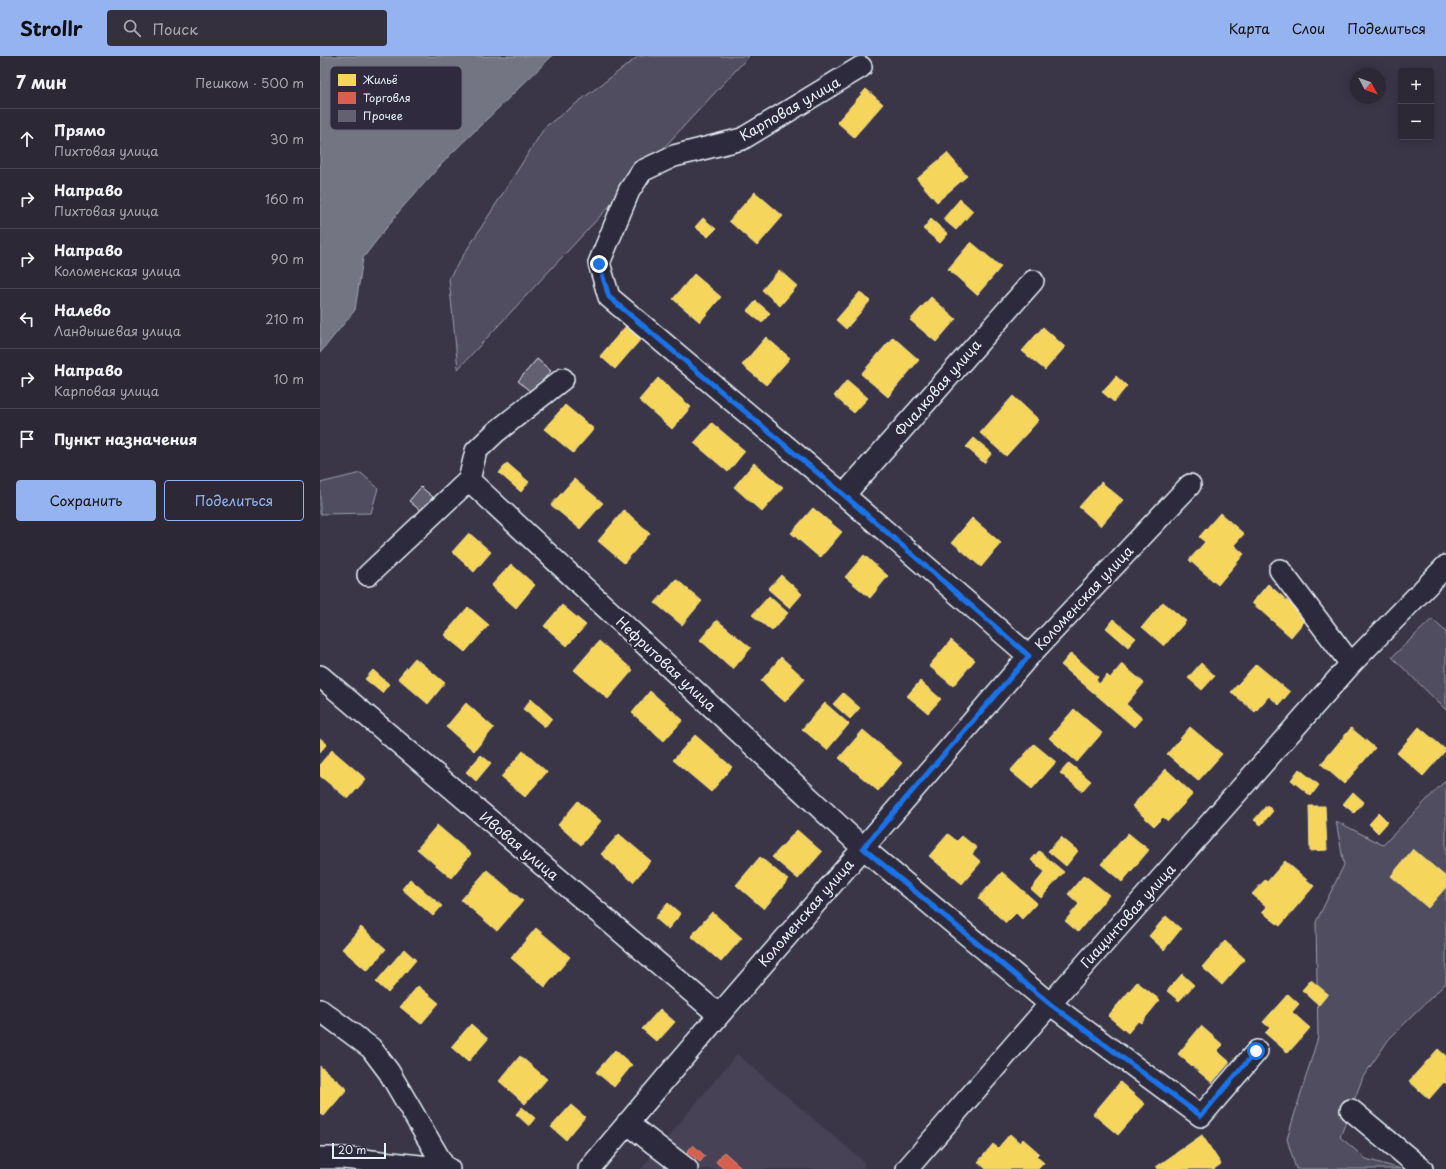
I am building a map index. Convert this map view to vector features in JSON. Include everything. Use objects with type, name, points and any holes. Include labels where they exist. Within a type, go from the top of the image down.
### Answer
[{"type":"street","name":"Карповая улица","points":[[844,495],[609,297],[599,264],[629,192],[642,171],[674,156],[742,139],[861,67]]},
{"type":"street","name":"Фиалковая улица","points":[[844,495],[1033,281]]},
{"type":"street","points":[[368,575],[469,480],[476,451],[496,432],[563,379]]},
{"type":"street","name":"Нефритовая улица","points":[[469,480],[863,848],[1050,1004],[1201,1116],[1256,1051]]},
{"type":"street","name":"Коломенская улица","points":[[589,1169],[719,1015],[1029,656],[1190,484]]},
{"type":"street","points":[[844,495],[1029,656]]},
{"type":"street","name":"Гиацинтовая улица","points":[[907,1169],[1050,1004],[1351,664],[1446,566]]},
{"type":"street","points":[[1280,570],[1351,664]]},
{"type":"street","name":"Ивовая улица","points":[[320,676],[719,1015]]},
{"type":"street","points":[[320,1010],[371,1048],[389,1072],[447,1169]]},
{"type":"street","points":[[1352,1110],[1422,1169]]},
{"type":"street","points":[[627,1123],[687,1169]]},
{"type":"street","points":[[320,1158],[350,1159],[447,1169]]},
{"type":"shaded area","points":[[639,56],[749,56],[458,369],[449,278],[545,127]]},
{"type":"shaded area","points":[[361,473],[378,488],[371,513],[320,514],[320,483]]},
{"type":"shaded area","points":[[1432,619],[1446,632],[1446,710],[1392,657]]},
{"type":"shaded area","points":[[1446,780],[1446,983],[1389,1039],[1363,1077],[1340,1137],[1366,1159],[1401,1169],[1296,1169],[1287,1139],[1318,1037],[1316,922],[1344,865],[1336,821],[1383,845]]},
{"type":"shaded area","points":[[737,1054],[864,1162],[863,1169],[641,1169]]},
{"type":"water","points":[[320,56],[552,56],[449,156],[401,209],[363,258],[355,310],[320,353]]},
{"type":"building: Жильё","points":[[866,89],[883,104],[854,137],[837,122]]},
{"type":"building: Жильё","points":[[947,153],[967,176],[937,202],[917,179]]},
{"type":"building: Жильё","points":[[755,192],[783,216],[757,246],[729,221]]},
{"type":"building: Жильё","points":[[960,199],[973,211],[956,230],[943,219]]},
{"type":"building: Жильё","points":[[703,218],[716,229],[708,237],[695,227]]},
{"type":"building: Жильё","points":[[931,219],[948,234],[940,243],[923,229]]},
{"type":"building: Жильё","points":[[971,242],[1001,267],[977,295],[948,269]]},
{"type":"building: Жильё","points":[[779,270],[797,286],[780,306],[762,290]]},
{"type":"building: Жильё","points":[[694,274],[721,297],[700,322],[673,299]]},
{"type":"building: Жильё","points":[[860,292],[870,301],[846,329],[836,320]]},
{"type":"building: Жильё","points":[[931,297],[956,319],[936,342],[910,320]]},
{"type":"building: Жильё","points":[[756,301],[770,313],[762,323],[747,311]]},
{"type":"building: Жильё","points":[[626,326],[641,339],[615,369],[600,356]]},
{"type":"building: Жильё","points":[[1043,327],[1065,347],[1045,370],[1022,351]]},
{"type":"building: Жильё","points":[[766,337],[790,358],[766,385],[742,365]]},
{"type":"building: Жильё","points":[[893,337],[919,360],[888,397],[861,374]]},
{"type":"building: Жильё","points":[[1116,376],[1127,386],[1114,402],[1102,392]]},
{"type":"building: Жильё","points":[[658,378],[691,407],[672,429],[639,400]]},
{"type":"building: Жильё","points":[[847,380],[868,398],[854,413],[834,396]]},
{"type":"building: Жильё","points":[[1013,396],[1039,420],[1006,456],[980,433]]},
{"type":"building: Жильё","points":[[565,405],[594,429],[573,453],[544,429]]},
{"type":"building: Жильё","points":[[712,423],[745,451],[728,472],[694,443]]},
{"type":"building: Жильё","points":[[974,438],[992,453],[984,463],[966,447]]},
{"type":"building: Жильё","points":[[507,463],[529,482],[521,492],[499,473]]},
{"type":"building: Жильё","points":[[754,463],[783,488],[762,512],[734,487]]},
{"type":"building: Жильё","points":[[574,479],[603,503],[580,529],[551,505]]},
{"type":"building: Жильё","points":[[1101,482],[1123,500],[1101,526],[1079,507]]},
{"type":"building: Жильё","points":[[813,508],[842,532],[820,558],[791,533]]},
{"type":"building: Жильё","points":[[624,510],[650,533],[624,563],[598,541]]},
{"type":"building: Жильё","points":[[1220,513],[1244,534],[1234,545],[1244,554],[1218,585],[1189,560],[1205,542],[1199,537]]},
{"type":"building: Жильё","points":[[972,518],[1001,543],[981,567],[952,542]]},
{"type":"building: Жильё","points":[[469,533],[491,552],[474,572],[452,552]]},
{"type":"building: Жильё","points":[[864,555],[888,576],[870,598],[845,577]]},
{"type":"building: Жильё","points":[[511,564],[535,585],[516,608],[491,586]]},
{"type":"building: Жильё","points":[[781,575],[802,594],[790,608],[768,589]]},
{"type":"building: Жильё","points":[[676,579],[702,601],[682,625],[655,603]]},
{"type":"building: Жильё","points":[[1268,584],[1307,618],[1291,637],[1252,603]]},
{"type":"building: Жильё","points":[[769,596],[788,613],[772,631],[752,615]]},
{"type":"building: Жильё","points":[[1163,602],[1186,621],[1164,646],[1142,627]]},
{"type":"building: Жильё","points":[[562,605],[586,625],[567,646],[544,626]]},
{"type":"building: Жильё","points":[[468,607],[489,625],[465,652],[444,635]]},
{"type":"building: Жильё","points":[[1113,619],[1136,638],[1128,647],[1106,628]]},
{"type":"building: Жильё","points":[[717,620],[751,648],[733,669],[700,640]]},
{"type":"building: Жильё","points":[[951,640],[975,660],[953,686],[929,666]]},
{"type":"building: Жильё","points":[[599,641],[633,670],[608,699],[574,670]]},
{"type":"building: Жильё","points":[[1071,653],[1098,677],[1096,680],[1099,684],[1107,675],[1110,678],[1122,664],[1144,683],[1126,704],[1142,718],[1134,727],[1061,665]]},
{"type":"building: Жильё","points":[[781,657],[805,679],[785,702],[761,681]]},
{"type":"building: Жильё","points":[[415,658],[445,683],[428,704],[398,678]]},
{"type":"building: Жильё","points":[[1201,663],[1215,676],[1202,690],[1188,678]]},
{"type":"building: Жильё","points":[[1256,664],[1290,692],[1279,705],[1269,696],[1255,712],[1231,692]]},
{"type":"building: Жильё","points":[[373,670],[389,684],[382,693],[365,679]]},
{"type":"building: Жильё","points":[[920,681],[941,699],[928,713],[907,696]]},
{"type":"building: Жильё","points":[[650,691],[683,720],[664,741],[632,713]]},
{"type":"building: Жильё","points":[[843,693],[860,708],[850,719],[833,704]]},
{"type":"building: Жильё","points":[[531,699],[552,718],[545,727],[523,709]]},
{"type":"building: Жильё","points":[[466,703],[494,728],[474,751],[446,727]]},
{"type":"building: Жильё","points":[[825,703],[849,724],[827,750],[802,729]]},
{"type":"building: Жильё","points":[[1074,709],[1102,733],[1077,762],[1049,738]]},
{"type":"building: Жильё","points":[[1190,727],[1222,754],[1198,781],[1167,754]]},
{"type":"building: Жильё","points":[[1419,727],[1446,750],[1423,776],[1397,753]]},
{"type":"building: Жильё","points":[[1351,728],[1375,748],[1344,784],[1321,764]]},
{"type":"building: Жильё","points":[[863,730],[902,763],[878,791],[839,758]]},
{"type":"building: Жильё","points":[[695,735],[732,767],[711,792],[673,760]]},
{"type":"building: Жильё","points":[[320,738],[327,744],[320,752]]},
{"type":"building: Жильё","points":[[1034,744],[1056,762],[1032,789],[1010,771]]},
{"type":"building: Жильё","points":[[332,750],[366,779],[348,799],[320,776],[320,764]]},
{"type":"building: Жильё","points":[[523,751],[547,772],[525,797],[501,777]]},
{"type":"building: Жильё","points":[[481,755],[491,763],[476,781],[466,772]]},
{"type":"building: Жильё","points":[[1069,763],[1091,781],[1082,791],[1060,773]]},
{"type":"building: Жильё","points":[[1166,769],[1193,794],[1168,821],[1163,817],[1154,826],[1132,806]]},
{"type":"building: Жильё","points":[[1299,769],[1319,785],[1311,796],[1291,780]]},
{"type":"building: Жильё","points":[[1353,792],[1364,802],[1354,813],[1343,804]]},
{"type":"building: Жильё","points":[[578,801],[601,821],[581,845],[558,825]]},
{"type":"building: Жильё","points":[[1267,805],[1273,811],[1261,825],[1254,820]]},
{"type":"building: Жильё","points":[[1309,806],[1325,806],[1327,850],[1310,851]]},
{"type":"building: Жильё","points":[[1379,813],[1388,822],[1378,833],[1369,824]]},
{"type":"building: Жильё","points":[[437,825],[471,854],[451,878],[417,849]]},
{"type":"building: Жильё","points":[[797,830],[822,852],[798,879],[772,857]]},
{"type":"building: Жильё","points":[[1128,833],[1149,850],[1122,882],[1101,864]]},
{"type":"building: Жильё","points":[[619,834],[651,861],[633,882],[601,854]]},
{"type":"building: Жильё","points":[[948,834],[957,841],[962,836],[977,848],[972,854],[981,862],[962,884],[929,856]]},
{"type":"building: Жильё","points":[[1061,837],[1078,851],[1066,866],[1048,851]]},
{"type":"building: Жильё","points":[[1413,849],[1446,877],[1446,887],[1428,908],[1391,876]]},
{"type":"building: Жильё","points":[[1039,851],[1064,872],[1041,898],[1031,889],[1045,872],[1031,860]]},
{"type":"building: Жильё","points":[[760,857],[788,880],[764,909],[736,885]]},
{"type":"building: Жильё","points":[[1285,861],[1314,886],[1280,926],[1262,912],[1267,907],[1252,894],[1265,880],[1267,882]]},
{"type":"building: Жильё","points":[[487,870],[523,901],[497,931],[461,900]]},
{"type":"building: Жильё","points":[[1002,872],[1037,903],[1022,919],[1016,913],[1006,923],[978,898]]},
{"type":"building: Жильё","points":[[1084,875],[1109,895],[1078,932],[1065,921],[1079,904],[1068,894]]},
{"type":"building: Жильё","points":[[410,879],[442,906],[433,916],[402,889]]},
{"type":"building: Жильё","points":[[668,903],[681,914],[668,929],[655,918]]},
{"type":"building: Жильё","points":[[712,912],[742,938],[721,962],[691,936]]},
{"type":"building: Жильё","points":[[1166,916],[1181,929],[1164,950],[1149,936]]},
{"type":"building: Жильё","points":[[361,927],[386,949],[367,971],[342,949]]},
{"type":"building: Жильё","points":[[536,928],[570,957],[545,987],[511,958]]},
{"type":"building: Жильё","points":[[1225,941],[1245,959],[1222,985],[1202,967]]},
{"type":"building: Жильё","points":[[404,949],[416,960],[388,993],[376,982]]},
{"type":"building: Жильё","points":[[1182,974],[1194,985],[1179,1001],[1167,991]]},
{"type":"building: Жильё","points":[[1311,980],[1328,994],[1319,1005],[1302,990]]},
{"type":"building: Жильё","points":[[1137,982],[1160,1000],[1141,1023],[1138,1021],[1128,1033],[1108,1016]]},
{"type":"building: Жильё","points":[[418,986],[439,1003],[421,1024],[400,1007]]},
{"type":"building: Жильё","points":[[1288,994],[1299,1004],[1292,1012],[1310,1028],[1288,1053],[1265,1033],[1270,1028],[1263,1022]]},
{"type":"building: Жильё","points":[[660,1009],[675,1022],[657,1042],[642,1029]]},
{"type":"building: Жильё","points":[[471,1024],[488,1039],[468,1062],[451,1047]]},
{"type":"building: Жильё","points":[[1201,1026],[1223,1045],[1217,1051],[1230,1062],[1212,1083],[1178,1054]]},
{"type":"building: Жильё","points":[[1438,1049],[1446,1056],[1446,1084],[1444,1082],[1429,1099],[1409,1081]]},
{"type":"building: Жильё","points":[[615,1050],[632,1065],[614,1087],[596,1072]]},
{"type":"building: Жильё","points":[[520,1056],[547,1079],[525,1104],[499,1081]]},
{"type":"building: Жильё","points":[[320,1066],[347,1089],[324,1116],[320,1113]]},
{"type":"building: Жильё","points":[[1120,1082],[1145,1104],[1118,1135],[1093,1114]]},
{"type":"building: Жильё","points":[[571,1105],[585,1117],[566,1140],[551,1127]]},
{"type":"building: Жильё","points":[[522,1107],[535,1118],[529,1126],[516,1114]]},
{"type":"building: Жильё","points":[[1010,1134],[1020,1143],[1023,1139],[1039,1153],[1036,1156],[1044,1163],[1038,1169],[986,1169],[978,1162],[993,1144],[998,1148]]},
{"type":"building: Жильё","points":[[1202,1135],[1221,1164],[1214,1169],[1157,1169],[1156,1167]]},
{"type":"building: Торговля","points":[[693,1145],[705,1156],[700,1162],[687,1152]]},
{"type":"building: Торговля","points":[[724,1152],[740,1166],[738,1169],[724,1169],[716,1162]]},
{"type":"building: Прочее","points":[[537,359],[551,371],[532,393],[518,381]]},
{"type":"building: Прочее","points":[[421,487],[433,497],[421,511],[409,501]]},
{"type":"route","points":[[599,264],[609,297],[844,495],[1029,656],[863,848],[1050,1004],[1201,1116],[1256,1051]]}]
